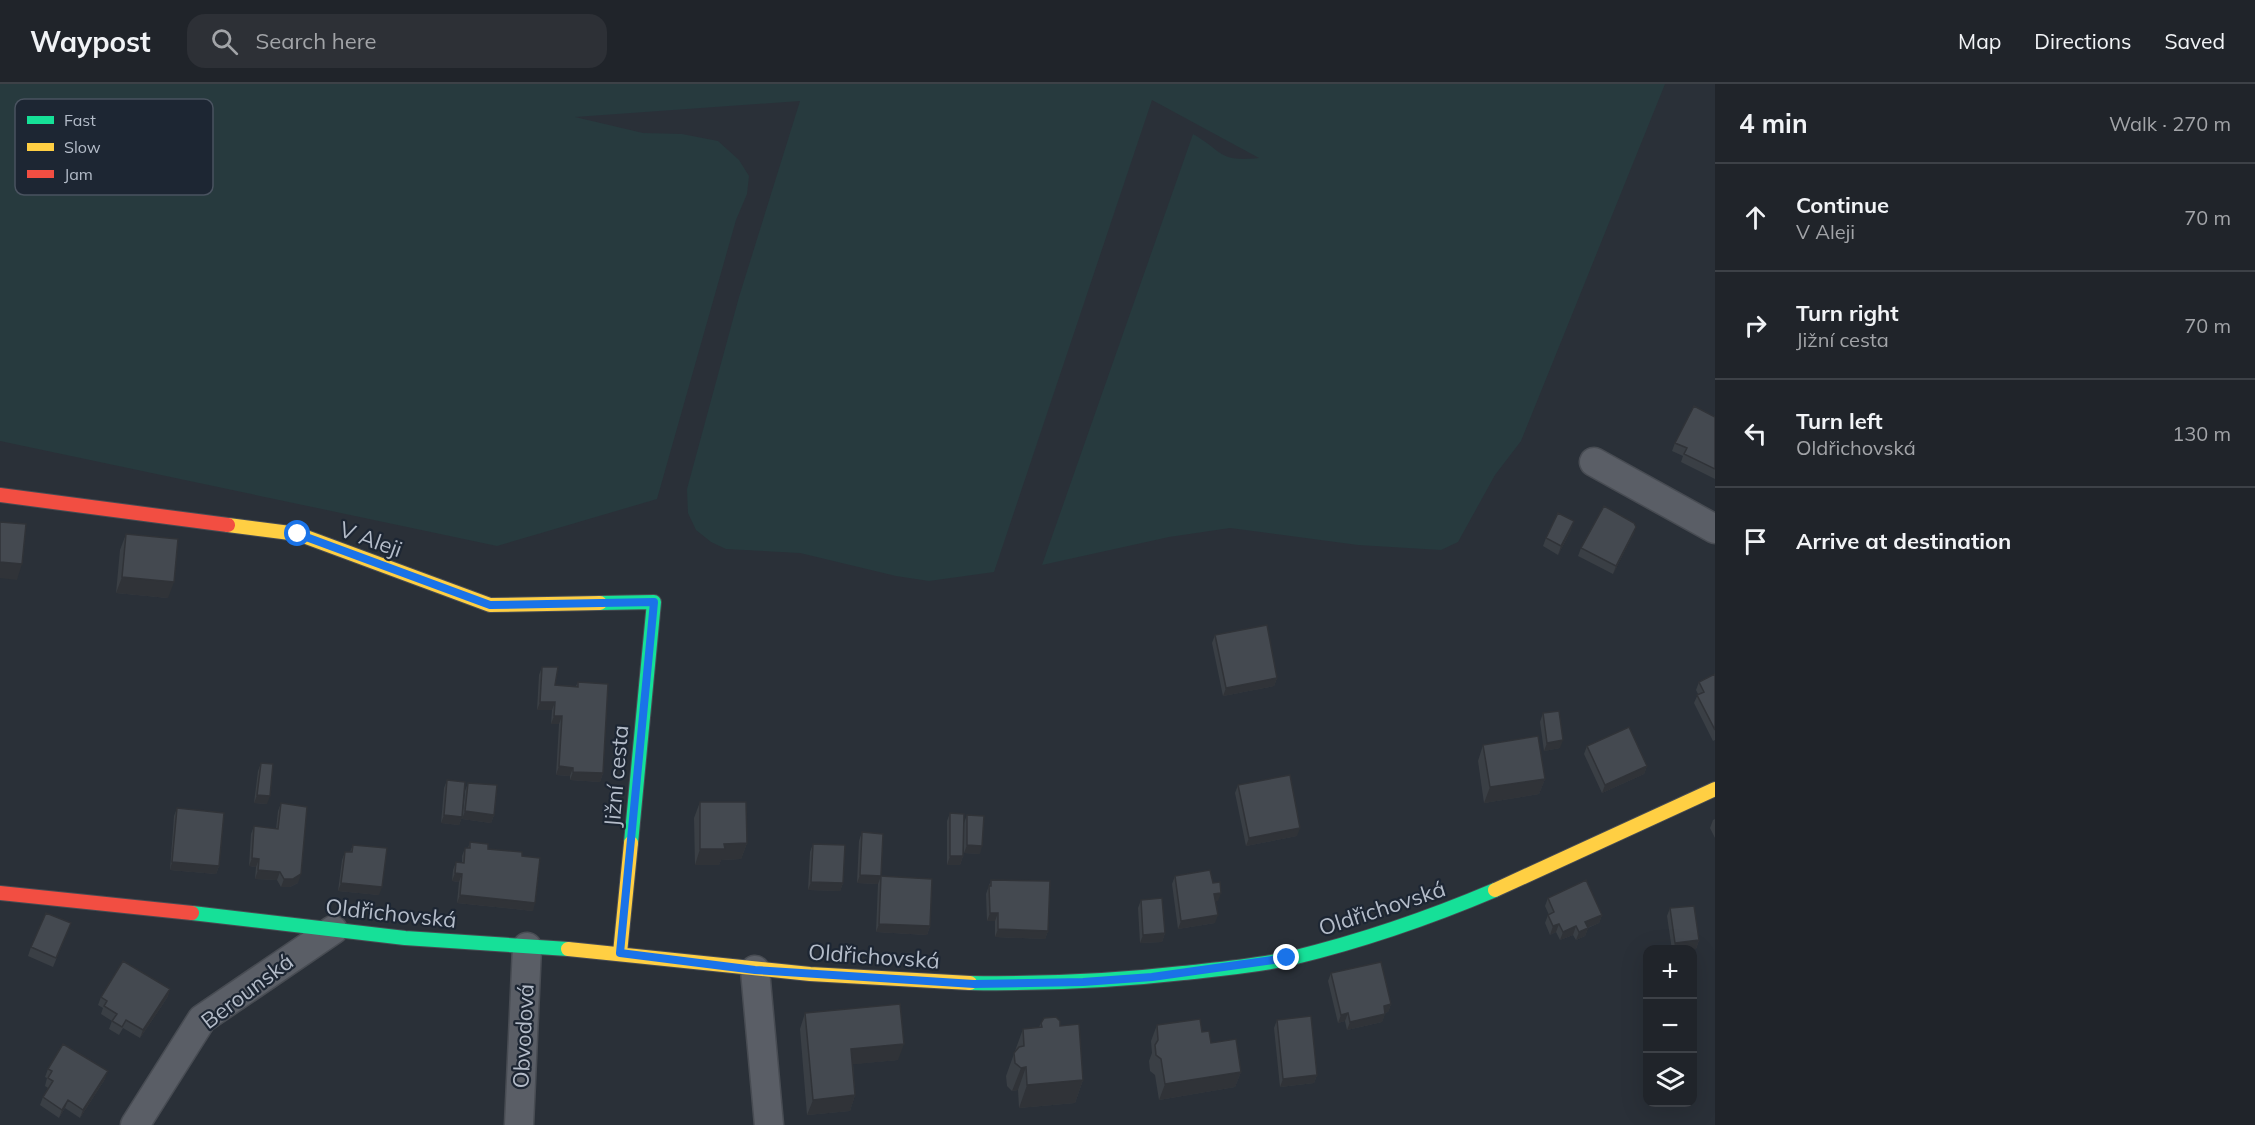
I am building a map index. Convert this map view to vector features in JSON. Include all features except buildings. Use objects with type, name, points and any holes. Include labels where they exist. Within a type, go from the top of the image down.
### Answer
[{"type":"street","points":[[1594,462],[1715,529]]},
{"type":"street","name":"V Aleji","points":[[0,495],[298,534],[490,605],[654,602]]},
{"type":"street","name":"Jižní cesta","points":[[620,953],[654,602]]},
{"type":"street","name":"Oldřichovská","points":[[0,893],[333,930],[620,953],[755,970],[974,984],[1152,977],[1287,958],[1422,921],[1508,885],[1715,789]]},
{"type":"street","name":"Berounská","points":[[135,1125],[202,1019],[333,930]]},
{"type":"street","name":"Obvodová","points":[[519,1125],[527,947]]},
{"type":"street","points":[[755,970],[769,1125]]},
{"type":"green space","points":[[0,84],[1665,84],[1521,441],[1495,475],[1458,542],[1441,550],[1358,545],[1230,528],[1169,537],[1042,565],[1193,134],[1228,157],[1259,158],[1152,100],[994,572],[929,581],[896,576],[800,553],[726,549],[711,542],[696,530],[688,513],[687,489],[739,297],[800,101],[575,117],[643,133],[682,134],[718,141],[739,160],[749,176],[747,194],[736,220],[657,499],[497,546],[0,441]]},
{"type":"traffic: fast","points":[[600,603],[654,602],[631,843]]},
{"type":"traffic: fast","points":[[970,983],[1130,978],[1278,961],[1395,928],[1495,890]]},
{"type":"traffic: fast","points":[[192,913],[405,938],[568,949]]},
{"type":"traffic: slow","points":[[228,525],[298,534],[490,605],[600,603]]},
{"type":"traffic: slow","points":[[1495,890],[1715,789]]},
{"type":"traffic: slow","points":[[620,953],[631,843]]},
{"type":"traffic: slow","points":[[568,949],[810,974],[970,983]]},
{"type":"traffic: jam","points":[[0,495],[228,525]]},
{"type":"traffic: jam","points":[[0,893],[192,913]]},
{"type":"route","points":[[298,534],[490,605],[654,602],[620,953],[755,970],[974,984],[1083,982],[1152,977],[1287,958]]}]
